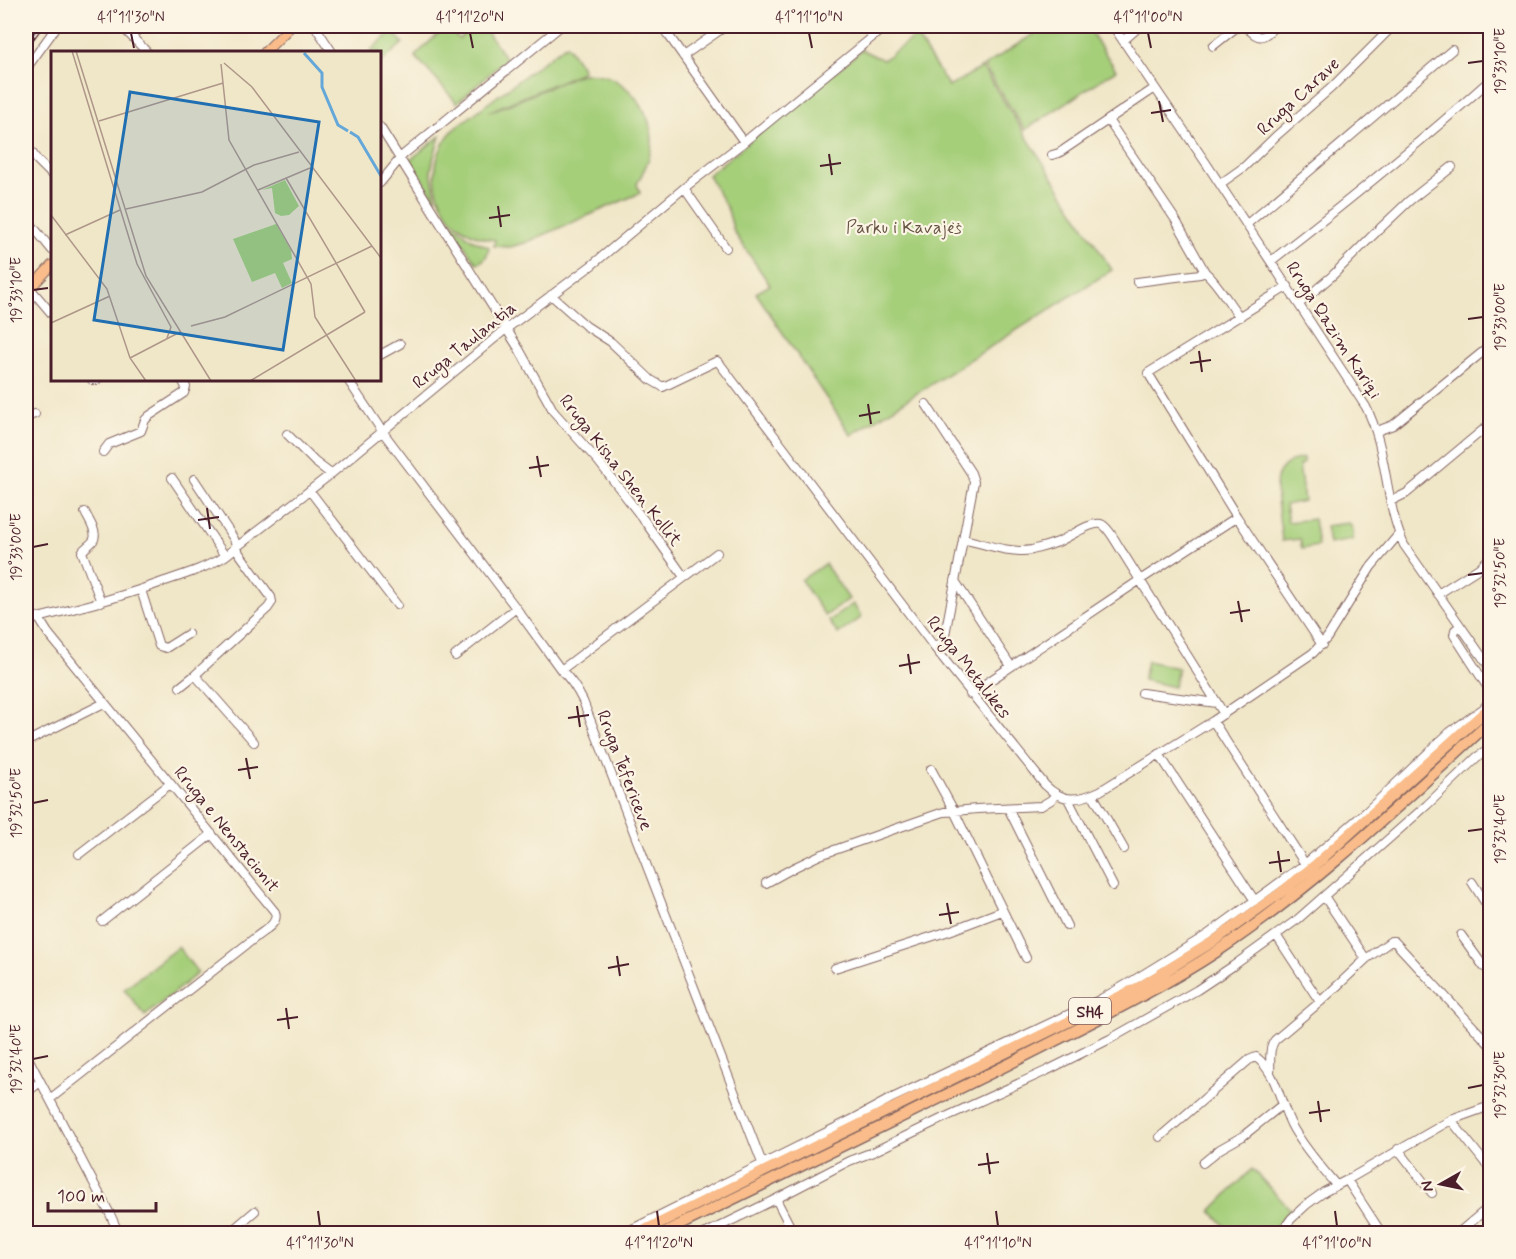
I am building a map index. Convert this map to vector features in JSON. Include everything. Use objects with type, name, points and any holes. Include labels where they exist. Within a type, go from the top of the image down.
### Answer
[{"type":"highway","name":"SH4","points":[[637,1233],[1141,986],[1249,917],[1314,866],[1491,707]]},
{"type":"highway","name":"SH4","points":[[662,1233],[998,1069],[1146,995],[1184,973],[1255,926],[1320,875],[1491,722]]},
{"type":"highway","points":[[651,1220],[656,1220],[689,1204],[699,1204]]},
{"type":"main road","points":[[266,51],[291,26]]},
{"type":"main road","points":[[30,289],[51,267]]},
{"type":"street","points":[[26,69],[57,26]]},
{"type":"street","points":[[121,26],[146,51]]},
{"type":"street","points":[[132,37],[140,26]]},
{"type":"street","points":[[315,26],[331,51]]},
{"type":"street","points":[[381,182],[400,159],[561,26]]},
{"type":"street","points":[[662,26],[744,142]]},
{"type":"street","points":[[667,34],[680,26]]},
{"type":"street","points":[[683,56],[726,26]]},
{"type":"street","name":"Rruga Taulantia","points":[[26,621],[141,590],[199,570],[225,556],[310,491],[506,329],[592,265],[886,26]]},
{"type":"street","name":"Rruga Qazim Kariqi","points":[[1113,26],[1247,224],[1366,407],[1377,431],[1399,534],[1411,557],[1491,668]]},
{"type":"street","points":[[1124,41],[1140,26]]},
{"type":"street","points":[[1213,46],[1238,26]]},
{"type":"street","points":[[1244,26],[1261,38],[1275,26]]},
{"type":"street","name":"Rruga Carave","points":[[1220,184],[1244,167],[1331,88],[1394,26]]},
{"type":"street","points":[[1247,224],[1452,50]]},
{"type":"street","points":[[1271,261],[1431,133],[1491,80]]},
{"type":"street","points":[[1052,155],[1059,153],[1155,88]]},
{"type":"street","points":[[1108,120],[1175,219],[1205,272],[1212,277],[1240,317]]},
{"type":"street","name":"Rruga Kisha Shen Kollit","points":[[381,129],[506,329],[554,412],[598,461],[684,577]]},
{"type":"street","points":[[26,144],[37,160]]},
{"type":"street","points":[[26,157],[30,154],[51,174]]},
{"type":"street","points":[[1299,304],[1332,276],[1409,201],[1452,167]]},
{"type":"street","points":[[684,188],[726,248]]},
{"type":"street","points":[[26,218],[51,249]]},
{"type":"street","points":[[1137,282],[1205,272]]},
{"type":"street","points":[[26,279],[30,289],[51,313]]},
{"type":"street","points":[[1288,286],[1148,373],[1322,645]]},
{"type":"street","name":"Rruga Metalikes","points":[[551,295],[586,326],[611,342],[651,380],[663,387],[717,361],[970,694],[1045,785],[1056,794],[1068,799]]},
{"type":"street","points":[[381,355],[400,344]]},
{"type":"street","points":[[1377,431],[1393,425],[1491,346]]},
{"type":"street","points":[[103,452],[109,444],[141,431],[149,416],[184,393],[186,387],[183,381]]},
{"type":"street","name":"Rruga Tefericeve","points":[[349,381],[382,431],[569,678],[583,701],[762,1163]]},
{"type":"street","points":[[926,404],[973,478],[974,487],[944,640],[935,648]]},
{"type":"street","points":[[26,417],[35,414]]},
{"type":"street","points":[[1391,501],[1407,493],[1491,424]]},
{"type":"street","points":[[287,434],[315,462],[331,474]]},
{"type":"street","points":[[172,478],[225,556]]},
{"type":"street","points":[[180,687],[272,602],[269,593],[239,553],[234,539],[194,479]]},
{"type":"street","points":[[310,491],[397,604]]},
{"type":"street","points":[[85,512],[95,532],[95,538],[82,552],[101,602]]},
{"type":"street","points":[[970,694],[1238,517]]},
{"type":"street","points":[[963,539],[1010,550],[1032,550],[1059,541],[1090,526],[1102,524],[1224,714]]},
{"type":"street","points":[[1113,885],[1068,799],[1078,799],[1100,791],[1213,722],[1313,653],[1322,645],[1371,567],[1399,534]]},
{"type":"street","points":[[561,670],[717,552]]},
{"type":"street","points":[[1438,594],[1491,558]]},
{"type":"street","points":[[955,581],[1011,666]]},
{"type":"street","points":[[141,590],[159,646],[166,648],[188,634]]},
{"type":"street","points":[[455,656],[516,608]]},
{"type":"street","name":"Rruga e Nenstacionit","points":[[38,617],[48,633],[277,916],[275,921],[50,1099]]},
{"type":"street","points":[[1460,626],[1455,630],[1454,635],[1491,691]]},
{"type":"street","points":[[195,675],[254,742]]},
{"type":"street","points":[[1142,693],[1217,703]]},
{"type":"street","points":[[622,1233],[890,1099],[1099,1000],[1190,946],[1305,864],[1367,811],[1450,732],[1484,708],[1491,700]]},
{"type":"street","points":[[26,742],[104,703]]},
{"type":"street","points":[[1213,722],[1305,864]]},
{"type":"street","points":[[704,1233],[849,1161],[1046,1071],[1110,1039],[1204,985],[1298,919],[1427,805],[1477,757],[1491,749]]},
{"type":"street","points":[[1159,754],[1255,901]]},
{"type":"street","points":[[931,769],[1026,958]]},
{"type":"street","points":[[79,854],[170,784]]},
{"type":"street","points":[[766,883],[820,855],[935,815],[954,811],[1041,806],[1056,794]]},
{"type":"street","points":[[1093,795],[1124,849]]},
{"type":"street","points":[[1008,807],[1067,926]]},
{"type":"street","points":[[102,921],[212,834]]},
{"type":"street","points":[[1472,882],[1491,910]]},
{"type":"street","points":[[1324,896],[1366,959]]},
{"type":"street","points":[[835,968],[949,931],[1002,911]]},
{"type":"street","points":[[1461,934],[1484,967],[1491,962]]},
{"type":"street","points":[[1276,935],[1320,1002]]},
{"type":"street","points":[[1270,1073],[1272,1045],[1275,1040],[1388,942],[1394,942],[1491,1045]]},
{"type":"street","points":[[1160,1137],[1256,1057],[1263,1062],[1270,1073],[1293,1128],[1336,1185]]},
{"type":"street","points":[[27,1059],[119,1233]]},
{"type":"street","points":[[26,1093],[40,1082]]},
{"type":"street","points":[[1203,1163],[1227,1145],[1244,1136],[1283,1104]]},
{"type":"street","points":[[1280,1233],[1306,1205],[1324,1192],[1451,1120],[1491,1106]]},
{"type":"street","points":[[1451,1120],[1491,1168]]},
{"type":"street","points":[[1398,1149],[1432,1193]]},
{"type":"street","points":[[1347,1180],[1382,1233]]},
{"type":"street","points":[[776,1199],[794,1233]]},
{"type":"street","points":[[1457,1233],[1491,1206]]},
{"type":"street","points":[[228,1233],[255,1211]]},
{"type":"green space","points":[[446,26],[459,39],[473,26],[483,26],[506,59],[457,103],[415,56]]},
{"type":"green space","points":[[1046,26],[1087,26],[1116,70],[1025,130],[984,66]]},
{"type":"green space","points":[[392,31],[403,43],[381,62],[381,51],[370,51]]},
{"type":"green space","name":"Parku i Kavajës","points":[[916,36],[949,87],[982,67],[1112,270],[851,435],[756,293],[770,285],[734,232],[728,210],[708,175],[862,50],[883,60]]},
{"type":"green space","points":[[567,45],[583,69],[582,72],[488,112],[578,75],[592,73],[618,82],[638,101],[650,126],[652,146],[637,184],[640,193],[525,243],[510,247],[494,246],[495,240],[476,235],[460,226],[447,213],[439,198],[436,163],[443,145],[454,129]]},
{"type":"green space","points":[[440,136],[431,171],[435,199],[410,160]]},
{"type":"green space","points":[[446,218],[471,239],[489,247],[483,260],[476,263]]},
{"type":"green space","points":[[1303,458],[1303,464],[1299,465],[1304,501],[1285,505],[1288,522],[1314,519],[1318,546],[1302,549],[1300,539],[1282,541],[1276,483],[1281,470],[1286,465]]},
{"type":"green space","points":[[1349,523],[1353,531],[1352,540],[1329,544],[1326,526]]},
{"type":"green space","points":[[825,564],[849,599],[825,616],[801,580]]},
{"type":"green space","points":[[853,604],[862,617],[838,634],[829,621]]},
{"type":"green space","points":[[1147,661],[1178,668],[1174,687],[1143,680]]},
{"type":"green space","points":[[178,947],[198,973],[145,1016],[124,989]]},
{"type":"green space","points":[[1252,1169],[1290,1209],[1271,1233],[1231,1233],[1211,1211]]},
{"type":"railway","points":[[26,47],[41,26]]}]
